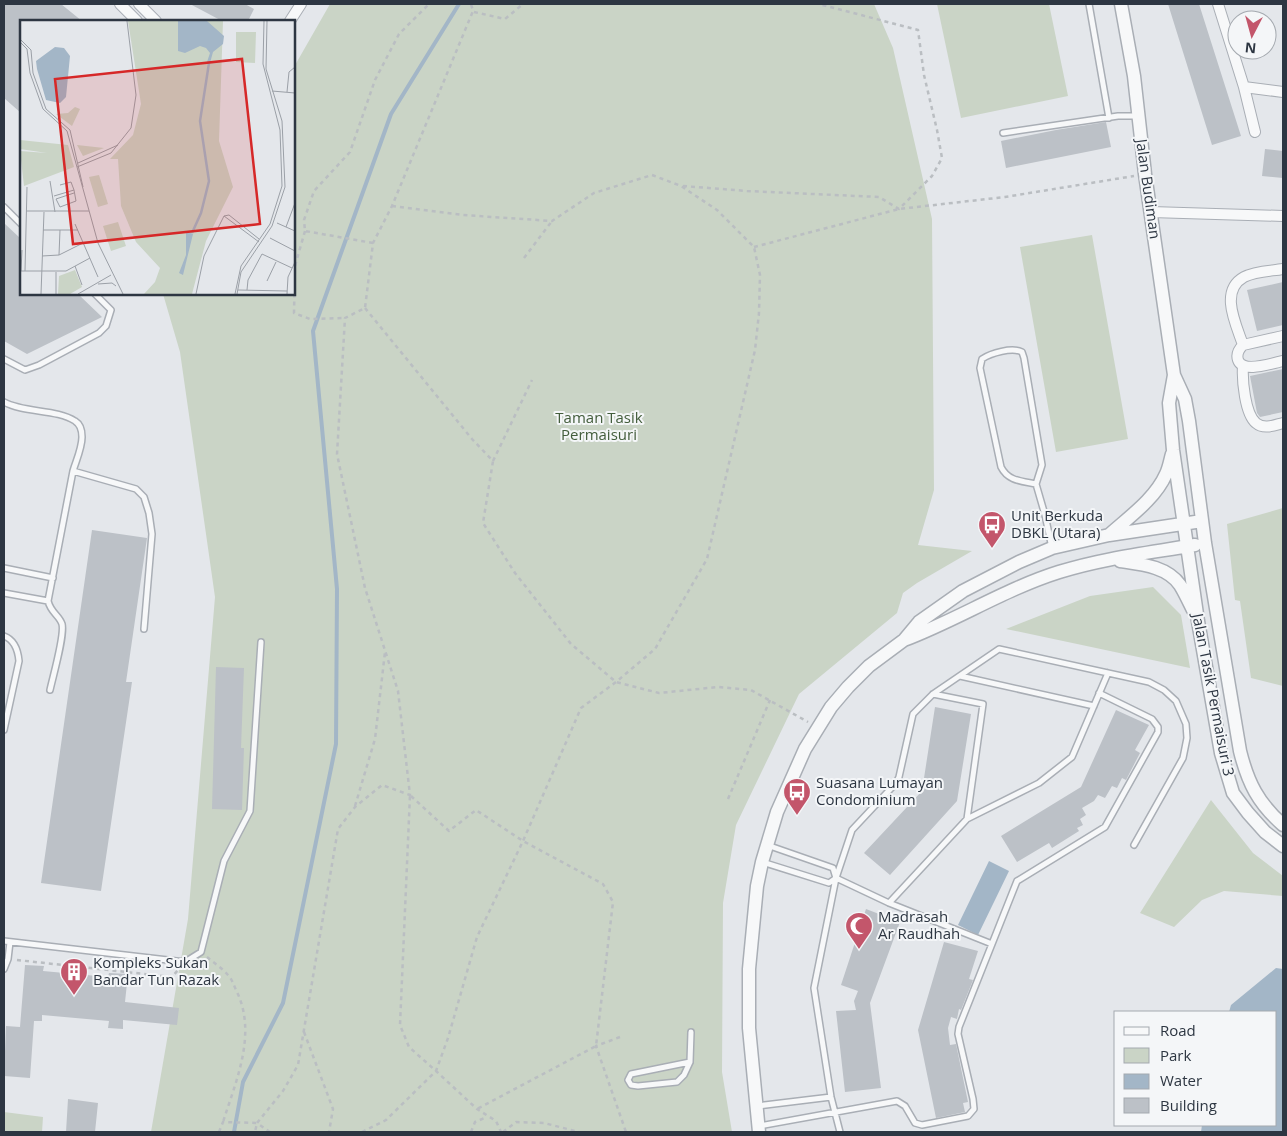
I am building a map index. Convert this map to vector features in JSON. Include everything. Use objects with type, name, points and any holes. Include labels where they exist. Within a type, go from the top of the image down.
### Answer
[{"type":"street","points":[[120,4],[136,20]]},
{"type":"street","points":[[139,4],[155,20]]},
{"type":"street","points":[[291,20],[301,4]]},
{"type":"street","name":"Jalan Budiman","points":[[1121,4],[1134,76],[1145,174],[1174,375],[1185,399],[1202,521]]},
{"type":"street","points":[[1218,4],[1244,87],[1255,132]]},
{"type":"street","points":[[1244,87],[1283,92]]},
{"type":"street","points":[[1151,212],[1283,216]]},
{"type":"street","points":[[1243,345],[1231,307],[1232,290],[1237,282],[1245,276],[1283,269]]},
{"type":"street","points":[[1283,336],[1243,345],[1239,349],[1238,362],[1250,368],[1283,361]]},
{"type":"street","points":[[1243,366],[1242,380],[1248,408],[1256,423],[1264,427],[1283,423]]},
{"type":"street","name":"Jalan Budiman","points":[[1174,375],[1169,403],[1184,524]]},
{"type":"street","points":[[1108,535],[1143,505],[1155,490],[1166,474],[1174,450]]},
{"type":"street","points":[[759,1129],[749,1028],[750,969],[757,886],[777,812],[806,749],[831,707],[869,666],[904,640],[919,622],[963,591],[1020,562],[1052,548],[1108,535],[1202,521]]},
{"type":"street","name":"Jalan Tasik Permaisuri 3","points":[[1202,521],[1218,627],[1244,768],[1259,800],[1270,814],[1283,825]]},
{"type":"street","name":"Jalan Tasik Permaisuri 3","points":[[1184,524],[1198,621],[1221,753],[1233,793],[1265,832],[1283,846]]},
{"type":"street","points":[[904,640],[925,632],[977,606],[1058,573],[1105,560],[1204,543]]},
{"type":"street","points":[[1105,560],[1139,564],[1161,570],[1179,584],[1198,621]]},
{"type":"lane","points":[[1089,4],[1109,118]]},
{"type":"lane","points":[[1003,133],[1109,118],[1138,116]]},
{"type":"lane","points":[[4,207],[20,223]]},
{"type":"lane","points":[[4,359],[25,370],[40,365],[99,333],[106,326],[111,310],[96,295]]},
{"type":"lane","points":[[1036,484],[1010,477],[1005,474],[1001,467],[980,368],[982,360],[988,355],[1017,350],[1022,352],[1024,358],[1042,465],[1036,484],[1046,515],[1052,548]]},
{"type":"lane","points":[[4,402],[12,407],[62,416],[74,420],[81,427],[82,438],[73,471],[48,601],[50,609],[62,625],[50,690]]},
{"type":"lane","points":[[73,471],[136,489],[144,497],[149,513],[152,534],[144,629]]},
{"type":"lane","points":[[4,568],[53,578]]},
{"type":"lane","points":[[4,593],[48,601]]},
{"type":"lane","points":[[4,636],[14,644],[18,651],[19,661],[4,730]]},
{"type":"lane","points":[[4,941],[186,962],[201,952],[224,861],[250,811],[260,642]]},
{"type":"lane","points":[[840,1132],[831,1097],[814,988],[836,878],[852,830],[896,783],[913,714],[933,694],[999,649],[1149,682],[1164,690],[1176,701],[1186,724],[1187,738],[1183,758],[1134,845]]},
{"type":"lane","points":[[889,903],[967,819],[1039,783],[1072,757],[1108,673]]},
{"type":"lane","points":[[960,676],[1094,706]]},
{"type":"lane","points":[[933,694],[983,704],[967,819]]},
{"type":"lane","points":[[759,1129],[835,1112],[897,1101],[905,1106],[915,1123],[922,1125],[968,1116],[974,1109],[958,1028],[1017,881],[1105,827],[1158,732],[1158,727],[1152,719],[1099,694]]},
{"type":"lane","points":[[767,844],[832,868],[836,878],[889,903],[992,944]]},
{"type":"lane","points":[[762,862],[829,883],[836,878]]},
{"type":"lane","points":[[4,969],[8,959],[10,942]]},
{"type":"lane","points":[[690,1062],[631,1074],[628,1080],[631,1085],[638,1086],[677,1082],[684,1075],[690,1062],[691,1032]]},
{"type":"lane","points":[[757,1106],[831,1097]]},
{"type":"path","points":[[295,266],[305,232],[304,220],[314,191],[350,152],[375,80],[399,34],[429,4]]},
{"type":"path","points":[[471,4],[473,11],[392,206],[373,243],[365,308],[472,438],[494,461]]},
{"type":"path","points":[[473,11],[505,19],[523,4]]},
{"type":"path","points":[[819,4],[918,30],[924,75],[942,158],[932,176],[899,209]]},
{"type":"path","points":[[754,247],[899,209],[1005,197],[1145,174]]},
{"type":"path","points":[[362,1132],[386,1120],[436,1071],[448,1038],[477,937],[523,841],[581,708],[655,649],[707,559],[755,350],[760,276],[754,247],[717,210],[681,186],[652,175],[594,193],[552,221],[524,258]]},
{"type":"path","points":[[681,186],[879,197],[899,209]]},
{"type":"path","points":[[392,206],[463,215],[552,221]]},
{"type":"path","points":[[305,232],[373,243]]},
{"type":"path","points":[[294,295],[294,313],[310,319],[345,318],[365,308]]},
{"type":"path","points":[[345,318],[337,454],[365,588],[398,691],[410,795],[400,1025],[409,1046],[477,1109],[496,1121],[502,1132],[516,1122],[544,1123],[579,1132]]},
{"type":"path","points":[[532,380],[494,461],[483,523],[515,573],[572,644],[616,682],[659,693],[718,687],[752,690],[818,728]]},
{"type":"path","points":[[355,807],[375,739],[385,650]]},
{"type":"path","points":[[728,799],[770,700]]},
{"type":"path","points":[[255,1132],[257,1124],[282,1091],[298,1065],[338,829],[355,807],[382,785],[410,795],[449,831],[476,810],[523,841],[603,884],[613,902],[596,1046],[626,1132]]},
{"type":"path","points":[[201,952],[229,976],[245,1016],[245,1041],[241,1066],[219,1132]]},
{"type":"path","points":[[8,959],[172,977],[186,962]]},
{"type":"path","points":[[303,1032],[334,1109],[329,1132]]},
{"type":"path","points":[[477,1109],[596,1046],[620,1037]]},
{"type":"path","points":[[471,1132],[475,1122],[487,1117]]},
{"type":"path","points":[[223,1122],[257,1124],[270,1132]]},
{"type":"green space","name":"Taman Tasik Permaisuri","points":[[330,4],[874,4],[893,48],[932,219],[934,490],[918,545],[972,551],[903,593],[897,613],[799,694],[736,825],[723,903],[722,1072],[732,1132],[151,1132],[188,919],[215,597],[180,352],[163,295],[295,295],[295,65]]},
{"type":"green space","points":[[937,4],[1049,4],[1068,96],[961,118]]},
{"type":"green space","points":[[1092,235],[1128,439],[1056,452],[1020,247]]},
{"type":"green space","points":[[1283,508],[1283,686],[1251,678],[1240,601],[1235,600],[1227,524]]},
{"type":"green space","points":[[1153,587],[1181,615],[1190,668],[1006,629],[1090,596]]},
{"type":"green space","points":[[1211,800],[1253,853],[1283,876],[1283,896],[1224,891],[1202,900],[1174,927],[1140,913]]},
{"type":"green space","points":[[4,1112],[43,1117],[42,1132],[4,1132]]},
{"type":"water","points":[[989,861],[1009,871],[978,935],[958,925]]},
{"type":"water","points":[[1276,968],[1283,969],[1283,1132],[1201,1132],[1202,1126],[1277,1126],[1277,1011],[1229,1011],[1231,1005]]},
{"type":"building","points":[[4,4],[61,4],[81,20],[20,20],[20,112],[4,98]]},
{"type":"building","points":[[190,4],[245,4],[254,9],[248,20],[220,20]]},
{"type":"building","points":[[1168,4],[1199,4],[1241,136],[1212,145]]},
{"type":"building","points":[[1106,122],[1111,147],[1006,168],[1001,141]]},
{"type":"building","points":[[1265,149],[1283,151],[1283,178],[1262,176]]},
{"type":"building","points":[[4,223],[20,238],[20,295],[79,295],[102,317],[27,354],[4,341]]},
{"type":"building","points":[[1283,282],[1283,325],[1257,331],[1247,290]]},
{"type":"building","points":[[1283,369],[1283,412],[1260,417],[1257,413],[1250,376]]},
{"type":"building","points":[[92,530],[147,538],[126,682],[132,682],[101,891],[41,883]]},
{"type":"building","points":[[216,667],[244,668],[241,748],[244,748],[242,810],[212,809]]},
{"type":"building","points":[[935,707],[971,714],[957,801],[890,875],[864,853],[922,791]]},
{"type":"building","points":[[1116,710],[1149,725],[1135,750],[1140,753],[1126,780],[1122,778],[1117,788],[1112,786],[1105,798],[1098,795],[1094,801],[1082,808],[1086,815],[1080,819],[1083,825],[1077,828],[1079,831],[1052,848],[1049,843],[1017,862],[1001,836],[1081,787]]},
{"type":"building","points":[[866,909],[900,922],[870,1003],[881,1088],[845,1092],[836,1011],[856,1010],[854,1001],[858,991],[841,985]]},
{"type":"building","points":[[944,942],[978,951],[969,979],[973,980],[961,1010],[959,1009],[957,1019],[951,1017],[948,1028],[950,1045],[956,1044],[968,1102],[963,1103],[965,1112],[936,1118],[918,1030]]},
{"type":"building","name":"Kompleks Sukan Bandar Tun Razak","points":[[25,965],[44,966],[43,971],[108,977],[109,973],[128,974],[125,1002],[179,1008],[177,1025],[123,1020],[123,1029],[108,1028],[109,1021],[42,1015],[42,1021],[34,1021],[30,1078],[4,1076],[6,1026],[20,1027]]},
{"type":"building","points":[[68,1099],[98,1103],[95,1132],[66,1132]]},
{"type":"waterway","points":[[234,1132],[243,1082],[283,1003],[336,744],[337,589],[313,331],[391,114],[459,4]]},
{"type":"place","name":"Unit Berkuda DBKL (Utara)","points":[[992,549]]},
{"type":"place","name":"Suasana Lumayan Condominium","points":[[797,816]]},
{"type":"place","name":"Madrasah Ar Raudhah","points":[[859,950]]},
{"type":"place","name":"Kompleks Sukan Bandar Tun Razak","points":[[74,996]]}]
